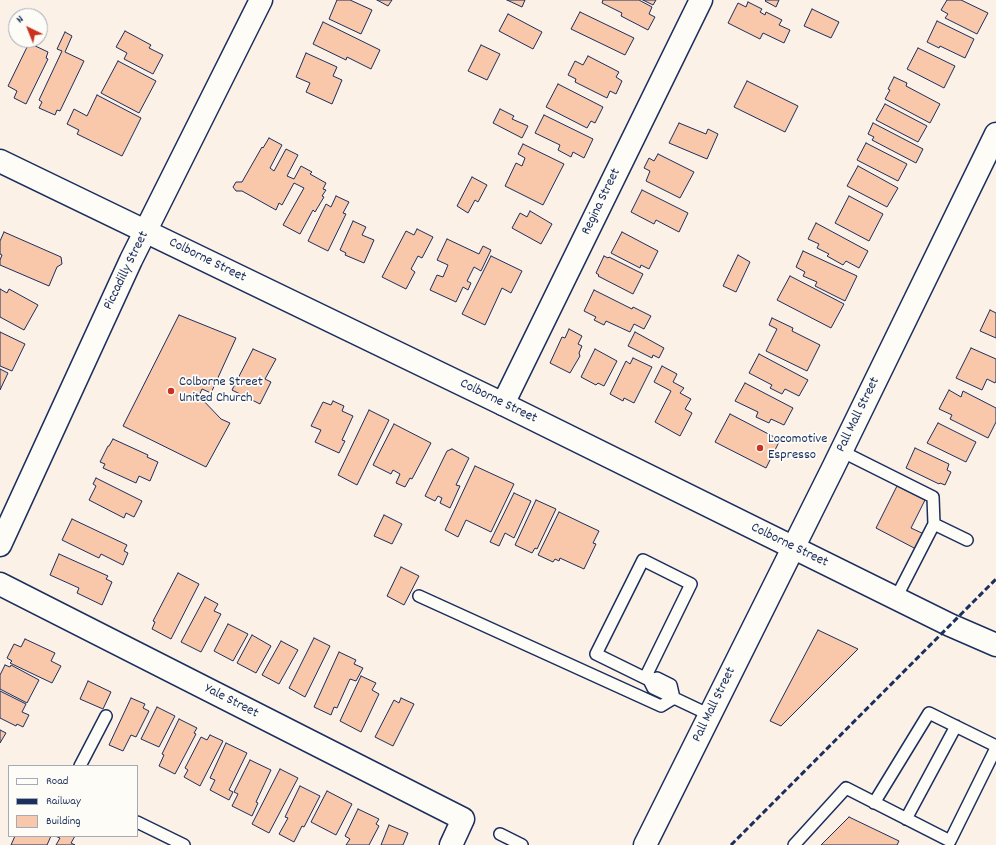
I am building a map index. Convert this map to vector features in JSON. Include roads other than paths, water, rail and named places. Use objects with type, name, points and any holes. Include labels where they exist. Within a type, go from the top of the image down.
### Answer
[{"type":"street","name":"Piccadilly Street","points":[[0,545],[128,267],[260,0]]},
{"type":"street","name":"Regina Street","points":[[503,404],[701,0]]},
{"type":"street","name":"Pall Mall Street","points":[[645,845],[841,451],[996,134]]},
{"type":"street","name":"Colborne Street","points":[[0,161],[503,404],[950,625],[996,645]]},
{"type":"street","name":"Yale Street","points":[[0,584],[463,819],[450,845]]},
{"type":"lane","points":[[841,451],[933,497],[934,524],[896,598]]},
{"type":"lane","points":[[934,524],[967,540]]},
{"type":"lane","points":[[647,679],[691,584],[643,560],[596,654],[647,679],[653,688],[710,715]]},
{"type":"lane","points":[[419,596],[661,706],[674,698]]},
{"type":"lane","points":[[794,845],[846,788],[874,803],[950,841],[996,747],[929,713],[874,803]]},
{"type":"lane","points":[[81,765],[106,716]]},
{"type":"lane","points":[[906,819],[956,726]]},
{"type":"lane","points":[[138,822],[184,845]]},
{"type":"lane","points":[[500,834],[522,845]]},
{"type":"railway","points":[[731,845],[996,579]]},
{"type":"place","name":"Colborne Street United Church","points":[[171,391]]},
{"type":"place","name":"Locomotive Espresso","points":[[760,448]]}]
